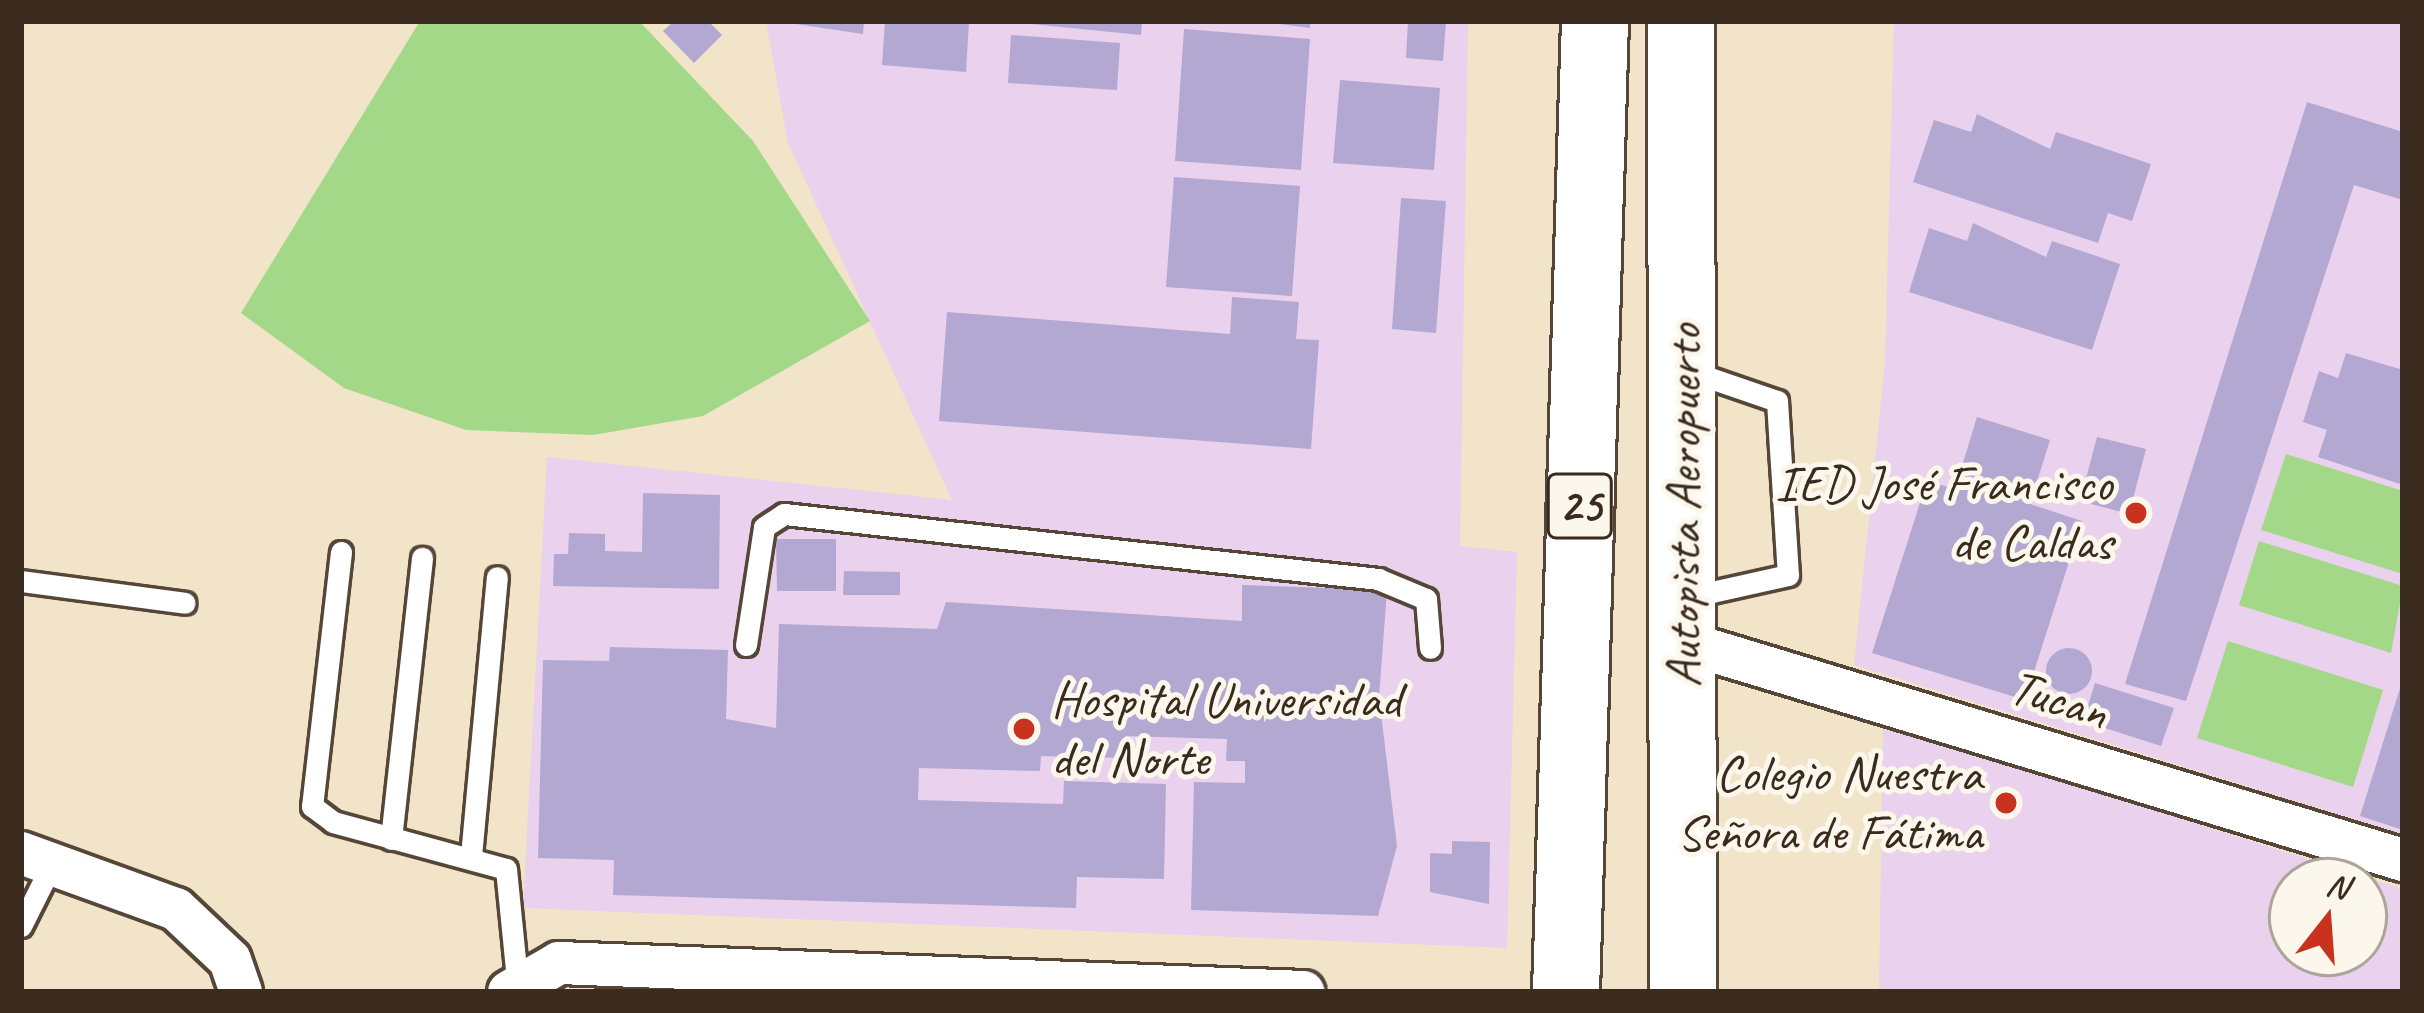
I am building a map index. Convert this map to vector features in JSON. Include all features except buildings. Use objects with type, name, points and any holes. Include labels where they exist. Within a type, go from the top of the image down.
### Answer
[{"type":"highway","name":"Autopista Aeropuerto","points":[[1566,992],[1595,21]]},
{"type":"highway","name":"Autopista Aeropuerto","points":[[1681,21],[1683,992]]},
{"type":"street","name":"Tucan","points":[[1683,620],[2403,860]]},
{"type":"street","points":[[36,859],[176,909],[230,960],[241,992]]},
{"type":"street","points":[[513,986],[560,963],[1303,992]]},
{"type":"lane","points":[[1682,368],[1777,401],[1788,575],[1683,620]]},
{"type":"lane","points":[[746,645],[764,527],[784,514],[1378,579],[1426,599],[1430,648]]},
{"type":"lane","points":[[341,552],[313,806],[391,839],[471,856],[506,869],[513,986]]},
{"type":"lane","points":[[391,839],[422,558]]},
{"type":"lane","points":[[471,856],[496,577]]},
{"type":"lane","points":[[21,580],[185,603]]},
{"type":"lane","points":[[21,926],[36,859]]},
{"type":"shaded area","points":[[766,21],[1468,21],[1460,546],[1517,552],[1507,948],[523,908],[547,457],[952,500],[788,143]]},
{"type":"shaded area","name":"IED José Francisco de Caldas","points":[[1894,21],[2403,21],[2403,834],[1854,665],[1885,362]]},
{"type":"shaded area","name":"Colegio Nuestra Señora de Fátima","points":[[1883,725],[2302,857],[2268,857],[2268,977],[2388,977],[2388,884],[2403,889],[2403,992],[1879,992]]},
{"type":"green space","points":[[420,21],[639,21],[753,141],[870,321],[703,416],[593,435],[466,430],[344,388],[241,313]]},
{"type":"green space","points":[[2286,454],[2403,491],[2403,574],[2261,530]]},
{"type":"green space","points":[[2259,541],[2403,586],[2391,653],[2239,605]]},
{"type":"green space","points":[[2228,641],[2383,690],[2353,787],[2197,738]]},
{"type":"place","name":"IED José Francisco de Caldas","points":[[2136,513]]},
{"type":"place","name":"Hospital Universidad del Norte","points":[[1024,729]]},
{"type":"place","name":"Colegio Nuestra Señora de Fátima","points":[[2006,803]]}]
